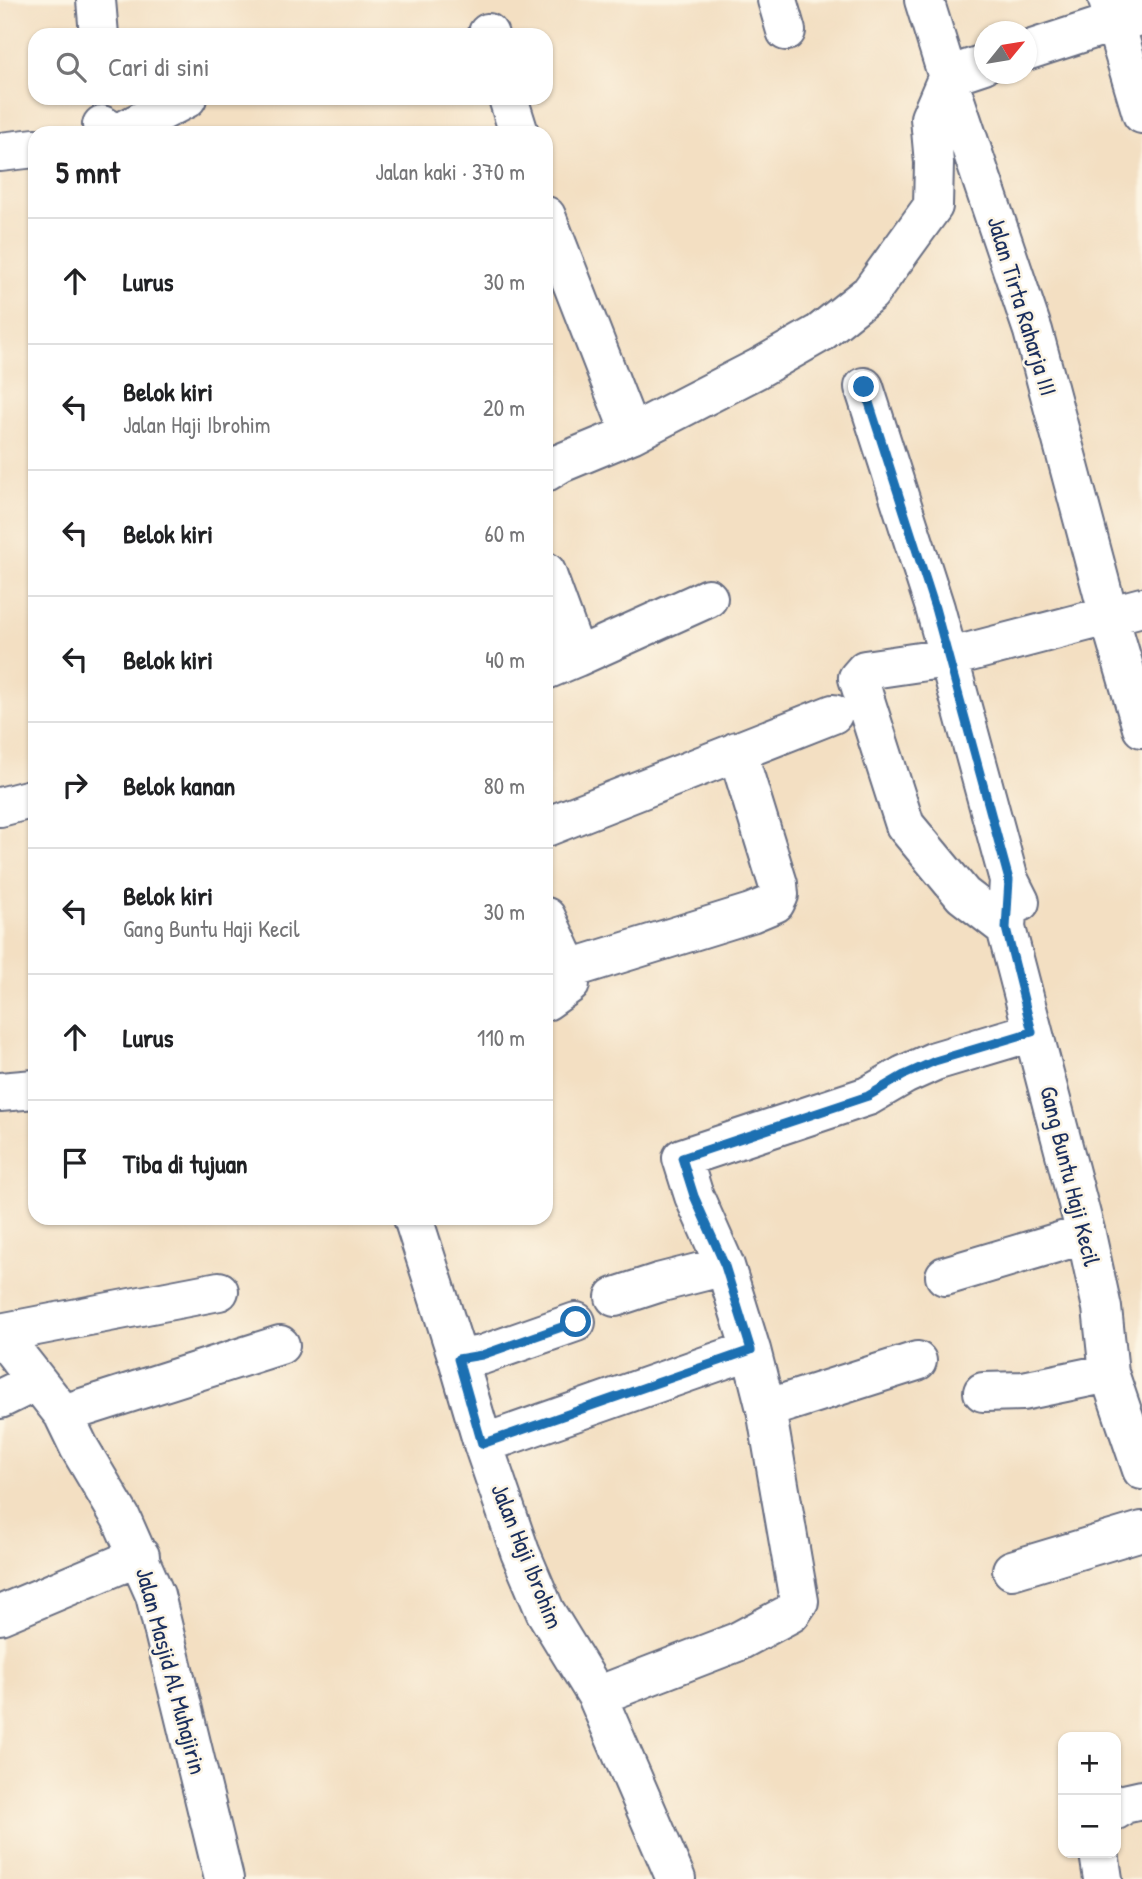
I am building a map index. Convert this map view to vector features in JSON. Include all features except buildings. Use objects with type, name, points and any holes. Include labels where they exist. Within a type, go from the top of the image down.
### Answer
[{"type":"street","points":[[96,0],[98,28]]},
{"type":"street","name":"Jalan Tirta Raharja III","points":[[924,0],[1126,611],[1142,729]]},
{"type":"street","points":[[1037,47],[1122,13],[1142,114]]},
{"type":"street","points":[[553,468],[631,434],[820,333],[870,293],[933,206],[934,163],[930,117],[948,76],[974,68]]},
{"type":"street","points":[[133,126],[173,105]]},
{"type":"street","points":[[510,105],[517,126]]},
{"type":"street","points":[[0,152],[28,149]]},
{"type":"street","points":[[553,234],[631,434]]},
{"type":"street","name":"Gang Buntu Haji Kecil","points":[[864,387],[935,608],[1009,880],[1019,928],[1032,1032],[1086,1234],[1102,1308],[1109,1373],[1142,1471]]},
{"type":"street","points":[[553,612],[562,663],[708,598]]},
{"type":"street","points":[[1019,928],[963,895],[905,825],[858,678],[865,670],[947,657],[1126,611]]},
{"type":"street","points":[[553,824],[833,714]]},
{"type":"street","points":[[570,968],[751,913],[775,903],[779,895],[778,884],[737,751]]},
{"type":"street","points":[[0,807],[28,800]]},
{"type":"street","points":[[553,932],[570,968],[570,984],[553,996]]},
{"type":"street","points":[[597,1696],[737,1642],[791,1613],[799,1601],[766,1409],[751,1350],[725,1266],[694,1196],[682,1158],[868,1096],[935,1061],[1032,1032]]},
{"type":"street","points":[[0,1092],[28,1090]]},
{"type":"street","name":"Jalan Haji Ibrohim","points":[[415,1225],[482,1444],[520,1552],[545,1611],[597,1696],[676,1879]]},
{"type":"street","points":[[945,1276],[1086,1234]]},
{"type":"street","points":[[615,1297],[725,1266]]},
{"type":"street","points":[[0,1333],[219,1291]]},
{"type":"street","points":[[458,1359],[482,1355],[576,1322]]},
{"type":"street","name":"Jalan Masjid Al Muhajirin","points":[[0,1333],[63,1414],[139,1556],[155,1595],[224,1879]]},
{"type":"street","points":[[63,1414],[280,1345]]},
{"type":"street","points":[[482,1444],[751,1350]]},
{"type":"street","points":[[766,1409],[917,1362]]},
{"type":"street","points":[[983,1392],[1023,1391],[1109,1373]]},
{"type":"street","points":[[0,1399],[37,1381]]},
{"type":"street","points":[[1012,1570],[1142,1531]]},
{"type":"street","points":[[0,1615],[139,1556]]},
{"type":"street","points":[[1121,1806],[1142,1800]]},
{"type":"street","points":[[1100,1858],[1103,1879]]},
{"type":"route","points":[[576,1322],[482,1355],[458,1359],[482,1444],[751,1350],[725,1266],[694,1196],[682,1158],[868,1096],[935,1061],[1032,1032],[1006,928],[1009,880],[935,608],[864,387]]}]
